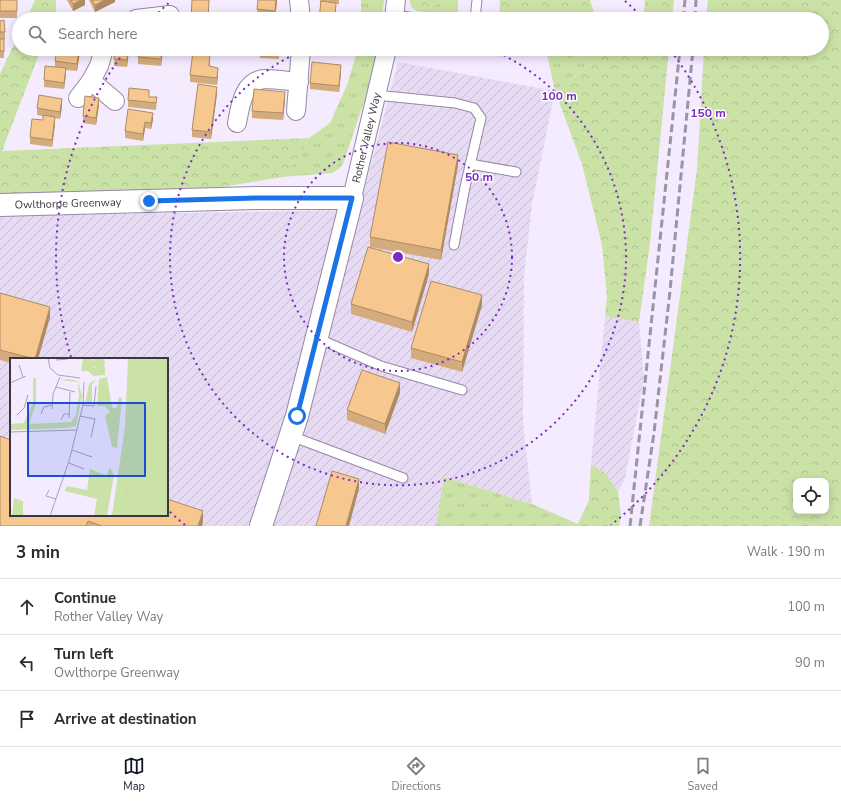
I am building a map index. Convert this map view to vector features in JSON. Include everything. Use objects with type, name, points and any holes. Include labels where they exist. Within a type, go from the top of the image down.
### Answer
[{"type":"street","points":[[299,0],[300,12]]},
{"type":"street","points":[[78,98],[91,81],[99,66],[102,56]]},
{"type":"street","points":[[296,111],[301,56]]},
{"type":"street","name":"Rother Valley Way","points":[[261,526],[297,416],[352,198],[385,56]]},
{"type":"street","points":[[237,123],[240,106],[246,91],[255,82],[264,79],[299,82]]},
{"type":"street","points":[[91,81],[115,101]]},
{"type":"street","name":"Owlthorpe Greenway","points":[[0,205],[258,198],[352,198]]},
{"type":"lane","points":[[476,12],[477,0]]},
{"type":"lane","points":[[376,95],[455,103],[474,108],[480,118],[454,244]]},
{"type":"lane","points":[[470,164],[516,172]]},
{"type":"lane","points":[[317,338],[381,366],[462,390]]},
{"type":"lane","points":[[291,436],[403,478]]},
{"type":"shaded area","points":[[398,62],[555,91],[532,204],[524,277],[523,422],[532,504],[444,477],[436,526],[0,526],[0,216],[359,210]]},
{"type":"shaded area","points":[[605,316],[639,322],[644,379],[625,478],[618,492],[606,473],[591,465]]},
{"type":"green space","points":[[35,0],[56,0],[55,12],[29,12]]},
{"type":"green space","points":[[361,0],[384,0],[383,12],[361,12]]},
{"type":"green space","points":[[409,0],[441,0],[434,6],[421,9],[412,8]]},
{"type":"green space","points":[[441,0],[458,0],[458,12],[425,12],[417,11],[412,8],[421,9],[434,6]]},
{"type":"green space","points":[[500,0],[590,0],[594,12],[499,12]]},
{"type":"green space","points":[[645,0],[674,0],[673,12],[644,12]]},
{"type":"green space","points":[[708,0],[841,0],[841,526],[649,526],[697,169],[704,56],[829,56],[829,12],[707,12]]},
{"type":"green space","points":[[12,49],[12,56],[38,56],[2,151],[309,138],[299,157],[282,177],[204,190],[0,195],[0,74]]},
{"type":"green space","points":[[356,56],[377,56],[376,66],[343,164],[339,169],[332,173],[282,177],[299,157],[309,138],[330,123],[347,85]]},
{"type":"green space","points":[[548,56],[586,56],[591,64],[555,91]]},
{"type":"green space","points":[[586,56],[668,56],[650,243],[639,322],[605,316],[607,296],[602,245],[582,164],[555,91],[591,64]]},
{"type":"green space","points":[[591,465],[606,473],[618,492],[621,516],[619,526],[577,526],[589,500]]},
{"type":"green space","points":[[444,477],[532,504],[578,524],[577,526],[436,526]]},
{"type":"building","points":[[0,0],[17,0],[17,11],[0,11]]},
{"type":"building","points":[[71,0],[81,0],[73,4]]},
{"type":"building","points":[[92,0],[105,0],[95,5]]},
{"type":"building","points":[[192,0],[209,0],[208,12],[191,12]]},
{"type":"building","points":[[258,0],[276,0],[275,11],[257,9]]},
{"type":"building","points":[[321,1],[336,3],[335,12],[320,12]]},
{"type":"building","points":[[4,20],[5,32],[0,32],[0,21]]},
{"type":"building","points":[[0,39],[4,39],[4,51],[0,51]]},
{"type":"building","points":[[56,56],[78,56],[77,64],[55,61]]},
{"type":"building","points":[[114,56],[127,56],[127,60],[114,59]]},
{"type":"building","points":[[138,56],[161,56],[161,59]]},
{"type":"building","points":[[192,56],[210,56],[209,66],[218,68],[217,78],[190,75]]},
{"type":"building","points":[[312,62],[341,65],[339,86],[310,83]]},
{"type":"building","points":[[45,66],[66,68],[64,83],[44,80]]},
{"type":"building","points":[[198,84],[217,87],[211,132],[192,130]]},
{"type":"building","points":[[129,88],[149,90],[149,97],[157,97],[156,103],[128,100]]},
{"type":"building","points":[[254,89],[285,92],[283,113],[252,111]]},
{"type":"building","points":[[39,95],[62,99],[60,112],[37,108]]},
{"type":"building","points":[[85,96],[99,98],[96,118],[83,116]]},
{"type":"building","points":[[128,109],[153,113],[151,123],[145,122],[143,134],[125,131]]},
{"type":"building","points":[[43,115],[55,117],[52,140],[30,137],[32,119],[43,120]]},
{"type":"building","points":[[388,142],[458,155],[441,250],[370,237]]},
{"type":"building","points":[[368,247],[429,264],[412,322],[351,304]]},
{"type":"building","points":[[431,281],[482,295],[462,362],[411,348]]},
{"type":"building","points":[[0,293],[50,307],[35,358],[0,350]]},
{"type":"building","points":[[362,370],[400,383],[385,424],[347,410]]},
{"type":"building","points":[[0,436],[10,440],[10,516],[168,516],[168,499],[203,511],[198,526],[102,526],[88,521],[86,526],[0,526]]},
{"type":"building","points":[[332,471],[359,479],[346,526],[316,526]]},
{"type":"railway","points":[[684,12],[685,0]]},
{"type":"railway","points":[[695,12],[696,0]]},
{"type":"railway","points":[[630,526],[679,56]]},
{"type":"railway","points":[[640,526],[654,433],[670,291],[692,56]]},
{"type":"route","points":[[149,201],[258,198],[352,198],[297,416]]}]
